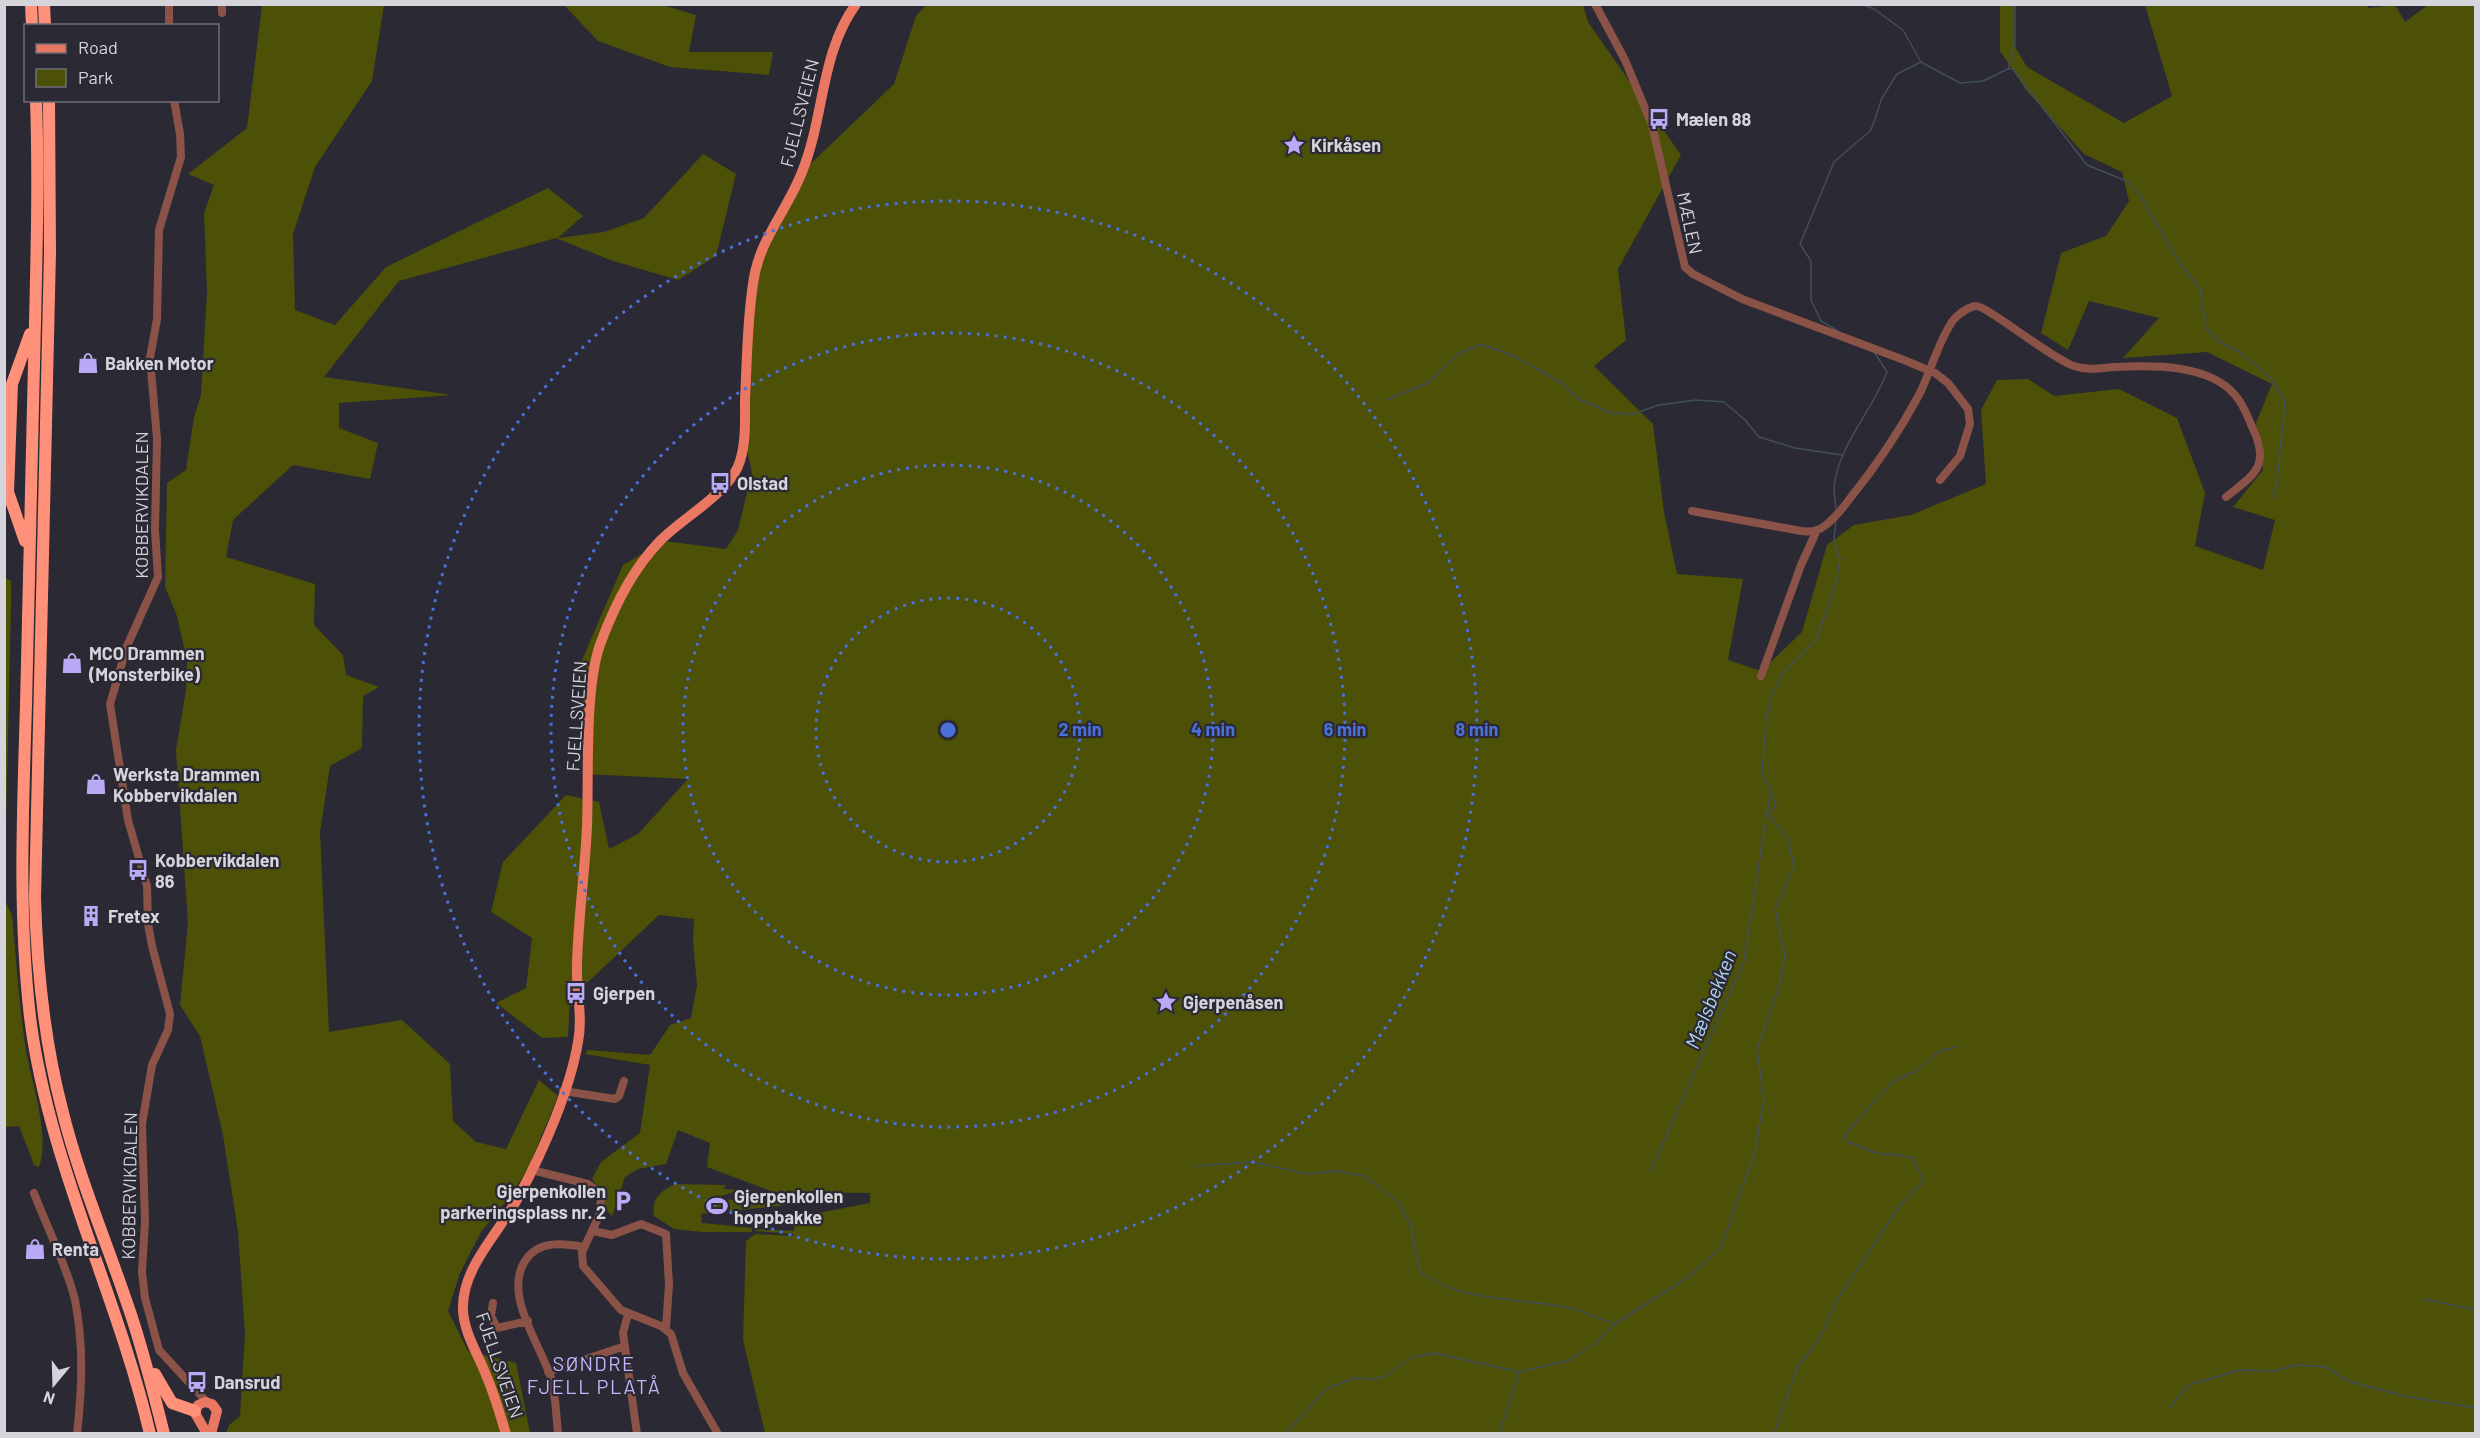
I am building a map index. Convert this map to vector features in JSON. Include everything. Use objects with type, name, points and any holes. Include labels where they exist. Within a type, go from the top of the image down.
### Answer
[{"type":"highway","points":[[31,4],[32,24]]},
{"type":"highway","points":[[44,4],[45,24]]},
{"type":"highway","points":[[36,102],[35,302],[22,897],[30,1019],[42,1083],[63,1162],[137,1379],[150,1434]]},
{"type":"highway","points":[[49,102],[50,252],[37,782],[37,947],[44,1017],[62,1111],[75,1158],[128,1304],[164,1393],[177,1406],[200,1406]]},
{"type":"highway","points":[[29,593],[25,538],[8,492],[12,384],[28,343],[35,302]]},
{"type":"highway","points":[[128,1304],[164,1434]]},
{"type":"highway","points":[[137,1379],[144,1434]]},
{"type":"main road","name":"FJELLSVEIEN","points":[[506,1434],[488,1378],[466,1328],[464,1292],[476,1265],[505,1222],[532,1170],[563,1091],[579,1035],[576,968],[584,882],[592,692],[598,651],[630,582],[652,550],[669,532],[725,485],[739,465],[744,443],[748,334],[756,264],[765,240],[802,172],[823,101],[833,46],[842,24],[856,4]]},
{"type":"main road","points":[[208,1421],[197,1418],[200,1406],[216,1409],[208,1421],[209,1434]]},
{"type":"street","points":[[169,4],[169,24]]},
{"type":"street","name":"MÆLEN","points":[[1595,4],[1625,60],[1652,125],[1681,256],[1688,271],[1742,299],[1930,371],[1955,390],[1970,417],[1960,456],[1940,480]]},
{"type":"street","name":"KOBBERVIKDALEN","points":[[174,102],[181,157],[159,230],[157,319],[150,358],[158,440],[155,530],[158,577],[127,646],[110,704],[128,820],[147,886],[148,924],[152,946],[171,1014],[168,1030],[152,1065],[142,1124],[145,1207],[143,1284],[147,1312],[159,1350],[190,1384],[200,1406]]},
{"type":"street","points":[[1761,676],[1801,565],[1817,530],[1840,510],[1888,450],[1930,371],[1950,323],[1966,310],[1980,305],[2049,354],[2074,366],[2090,369],[2174,367],[2202,375],[2223,385],[2237,396],[2259,445],[2260,464],[2256,472],[2226,496]]},
{"type":"street","points":[[1692,511],[1797,530],[1817,530]]},
{"type":"street","points":[[563,1091],[615,1099],[619,1096],[624,1081]]},
{"type":"street","points":[[532,1170],[594,1187],[600,1196],[601,1208],[581,1257],[586,1271],[608,1298],[628,1314],[666,1328],[673,1338],[683,1373],[718,1434]]},
{"type":"street","points":[[34,1193],[74,1299],[81,1340],[81,1377],[76,1434]]},
{"type":"street","points":[[593,1232],[612,1235],[641,1224],[666,1234],[669,1284],[666,1328]]},
{"type":"street","points":[[558,1434],[553,1389],[519,1299],[516,1283],[528,1256],[553,1244],[584,1247]]},
{"type":"street","points":[[493,1303],[490,1316],[497,1328],[528,1321]]},
{"type":"street","points":[[628,1314],[623,1334],[637,1434]]},
{"type":"street","points":[[548,1372],[625,1346]]},
{"type":"green space","points":[[2367,4],[2368,8],[2395,5],[2405,22],[2428,5],[2475,5],[2475,1433],[765,1433],[743,1340],[746,1241],[755,1234],[793,1236],[793,1234],[755,1231],[755,1229],[794,1231],[795,1219],[798,1217],[870,1203],[870,1193],[773,1192],[707,1167],[710,1143],[678,1130],[666,1164],[638,1169],[625,1177],[612,1216],[606,1210],[603,1194],[592,1179],[601,1162],[640,1133],[650,1065],[585,1054],[588,1050],[650,1055],[670,1025],[691,1018],[697,985],[693,941],[694,919],[659,915],[570,999],[568,1037],[542,1038],[496,1003],[526,988],[532,938],[491,912],[503,862],[566,795],[599,802],[609,849],[638,834],[688,779],[584,774],[582,660],[623,565],[664,541],[726,549],[738,530],[752,472],[744,438],[755,268],[802,172],[894,84],[916,16],[926,5],[1583,5],[1588,22],[1681,155],[1618,269],[1626,340],[1594,366],[1653,424],[1664,512],[1677,574],[1743,579],[1728,660],[1761,671],[1802,632],[1827,545],[1854,525],[1911,515],[1986,484],[1981,410],[1997,380],[2028,379],[2054,396],[2119,389],[2177,418],[2205,493],[2195,546],[2263,570],[2275,520],[2233,507],[2263,470],[2256,423],[2272,384],[2207,352],[2123,358],[2159,318],[2089,301],[2068,350],[2041,333],[2061,253],[2106,236],[2129,201],[2122,172],[2084,154],[2027,91],[2000,51],[2000,5],[2014,5],[2014,45],[2027,67],[2124,123],[2172,96],[2145,5]]},
{"type":"green space","points":[[262,5],[384,5],[372,81],[315,167],[293,234],[295,310],[335,325],[386,267],[548,188],[583,216],[558,238],[604,232],[644,218],[703,154],[736,174],[716,256],[678,280],[610,260],[556,238],[399,281],[324,377],[452,395],[339,403],[339,428],[378,443],[370,479],[293,465],[233,520],[226,557],[315,584],[314,625],[343,655],[346,675],[379,687],[363,696],[362,748],[330,766],[320,832],[329,1032],[402,1020],[450,1064],[453,1121],[476,1142],[506,1149],[539,1080],[558,1096],[529,1166],[512,1194],[481,1232],[460,1273],[448,1311],[468,1351],[516,1363],[530,1433],[226,1433],[229,1425],[240,1416],[245,1334],[238,1232],[223,1135],[200,1036],[180,1005],[188,923],[176,750],[186,690],[187,660],[177,616],[165,587],[167,483],[186,470],[194,417],[201,395],[207,291],[204,213],[214,185],[188,174],[247,128]]},
{"type":"green space","points":[[564,5],[662,5],[696,15],[689,52],[773,52],[769,75],[670,67],[598,41]]},
{"type":"green space","points":[[5,578],[11,581],[11,605],[5,868]]},
{"type":"green space","points":[[4,899],[12,915],[25,1044],[41,1123],[43,1139],[39,1167],[34,1165],[19,1126],[5,1127]]},
{"type":"green space","name":"Gjerpenkollen hoppbakke","points":[[675,1184],[726,1185],[723,1189],[760,1191],[734,1192],[707,1200],[798,1199],[798,1204],[701,1214],[702,1223],[752,1228],[752,1232],[702,1232],[674,1229],[654,1216],[653,1210],[658,1196]]},
{"type":"waterway","points":[[1862,4],[1874,9],[1903,30],[1921,62],[1960,83],[1983,81],[2008,69],[2015,44],[2015,4]]},
{"type":"waterway","points":[[1838,331],[1821,321],[1811,300],[1811,261],[1800,244],[1834,162],[1871,130],[1882,98],[1897,74],[1921,62]]},
{"type":"waterway","points":[[2008,69],[2013,69],[2087,165],[2129,182],[2141,197],[2181,265],[2200,289],[2206,328],[2219,342],[2241,353],[2270,377],[2285,402],[2277,482],[2273,498]]},
{"type":"waterway","points":[[1386,400],[1428,383],[1458,354],[1481,344],[1514,356],[1562,383],[1578,399],[1611,413],[1633,414],[1659,405],[1696,400],[1724,402],[1745,420],[1759,437],[1795,448],[1842,455]]},
{"type":"waterway","points":[[1836,512],[1834,488],[1842,458],[1887,372],[1875,353]]},
{"type":"waterway","points":[[1285,1434],[1326,1389],[1354,1378],[1375,1379],[1385,1376],[1413,1357],[1433,1353],[1520,1372],[1570,1360],[1595,1343],[1615,1324],[1688,1277],[1721,1248],[1755,1151],[1764,1099],[1757,1049],[1780,984],[1785,956],[1775,909],[1794,867],[1788,839],[1769,815],[1776,804],[1762,773],[1766,720],[1770,699],[1783,673],[1816,640],[1836,584],[1840,559],[1834,539],[1836,520]]},
{"type":"waterway","name":"Mælsbekken","points":[[1650,1172],[1744,961],[1770,792]]},
{"type":"waterway","points":[[1774,1434],[1797,1368],[1821,1336],[1834,1305],[1900,1205],[1924,1181],[1912,1158],[1879,1154],[1846,1141],[1844,1135],[1892,1082],[1916,1071],[1938,1052],[1957,1046]]},
{"type":"waterway","points":[[1194,1166],[1253,1162],[1308,1174],[1335,1171],[1364,1176],[1397,1201],[1410,1223],[1420,1272],[1436,1282],[1472,1294],[1571,1308],[1614,1324]]},
{"type":"waterway","points":[[2424,1299],[2476,1310]]},
{"type":"waterway","points":[[2170,1407],[2188,1385],[2240,1370],[2275,1371],[2296,1365],[2326,1367],[2348,1381],[2404,1396],[2476,1408]]},
{"type":"waterway","points":[[1499,1434],[1519,1373]]},
{"type":"place","name":"Mælen 88","points":[[1659,119]]},
{"type":"place","name":"Kirkåsen","points":[[1294,145]]},
{"type":"place","name":"Bakken Motor","points":[[88,363]]},
{"type":"place","name":"Olstad","points":[[720,483]]},
{"type":"place","name":"MCO Drammen (Monsterbike)","points":[[72,663]]},
{"type":"place","name":"Werksta Drammen Kobbervikdalen","points":[[96,784]]},
{"type":"place","name":"Kobbervikdalen 86","points":[[138,870]]},
{"type":"place","name":"Fretex","points":[[91,916]]},
{"type":"place","name":"Gjerpen","points":[[576,993]]},
{"type":"place","name":"Gjerpenåsen","points":[[1166,1002]]},
{"type":"place","name":"Gjerpenkollen parkeringsplass nr. 2","points":[[623,1201]]},
{"type":"place","name":"Gjerpenkollen hoppbakke","points":[[717,1206]]},
{"type":"place","name":"Renta","points":[[35,1249]]},
{"type":"place","name":"Dansrud","points":[[197,1382]]},
{"type":"district","name":"SØNDRE FJELL PLATÅ","points":[[594,1374]]}]
